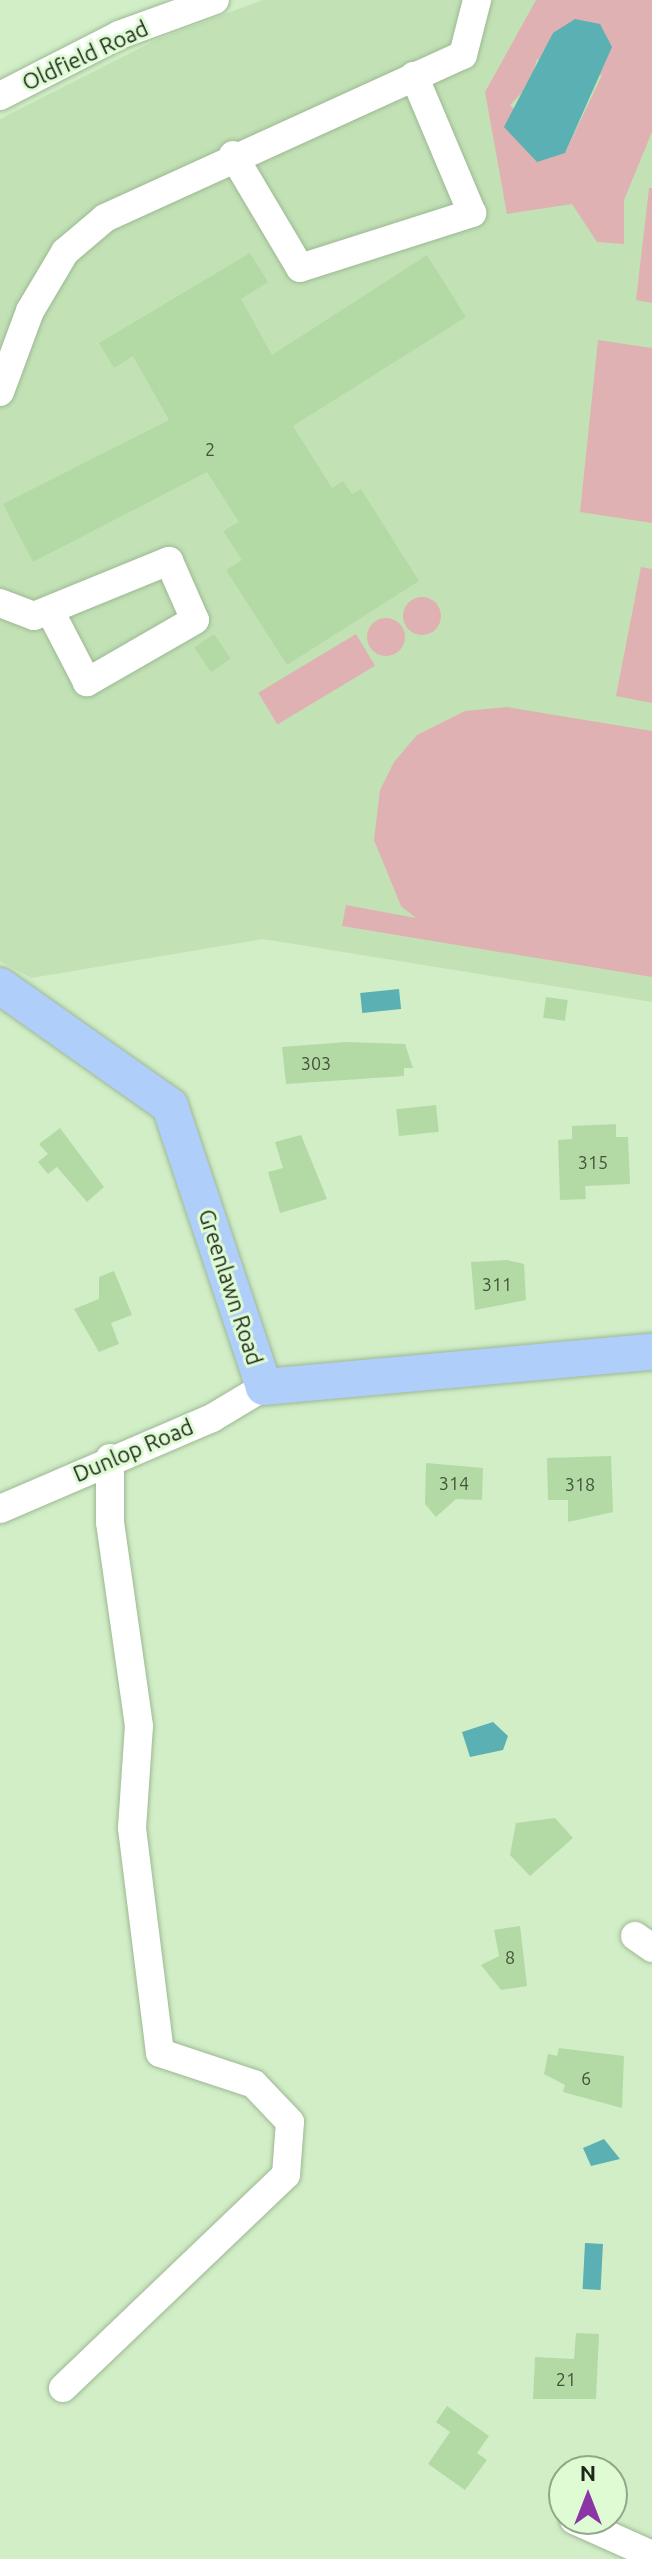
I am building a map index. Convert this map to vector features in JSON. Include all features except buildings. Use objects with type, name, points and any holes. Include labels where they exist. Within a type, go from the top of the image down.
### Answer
[{"type":"main road","name":"Greenlawn Road","points":[[0,986],[170,1106],[264,1387],[652,1352]]},
{"type":"street","name":"Oldfield Road","points":[[0,96],[119,35],[215,0]]},
{"type":"street","points":[[0,392],[30,311],[65,252],[105,218],[233,155],[463,55],[477,0]]},
{"type":"street","points":[[233,155],[300,268],[472,213],[414,76]]},
{"type":"street","points":[[0,603],[34,616],[169,561],[195,620],[87,682],[50,611]]},
{"type":"street","name":"Dunlop Road","points":[[0,1509],[110,1458],[212,1418],[264,1387]]},
{"type":"street","points":[[63,2388],[286,2175],[290,2122],[254,2084],[160,2053],[132,1828],[139,1726],[110,1522],[110,1458]]},
{"type":"street","points":[[607,2535],[652,2555]]},
{"type":"shaded area","points":[[263,0],[652,0],[652,1002],[263,939],[31,978],[0,961],[0,119],[158,39]]},
{"type":"shaded area","points":[[536,0],[652,0],[652,132],[624,200],[624,244],[597,242],[572,204],[507,214],[485,92]],"holes":[[[537,59],[602,75],[565,153],[510,105],[530,84]]]},
{"type":"shaded area","points":[[649,188],[652,188],[652,303],[636,300]]},
{"type":"shaded area","points":[[598,340],[652,348],[652,523],[580,512]]},
{"type":"shaded area","points":[[641,567],[652,569],[652,703],[616,696]]},
{"type":"shaded area","points":[[422,597],[435,603],[441,616],[435,629],[422,635],[409,629],[403,616],[409,603]]},
{"type":"shaded area","points":[[386,618],[399,624],[405,637],[399,650],[386,656],[373,650],[367,637],[373,624]]},
{"type":"shaded area","points":[[356,634],[375,666],[277,724],[258,693]]},
{"type":"shaded area","points":[[507,707],[652,731],[652,977],[342,926],[346,905],[416,918],[401,906],[374,840],[380,790],[394,762],[417,735],[465,711]]},
{"type":"water","points":[[575,19],[600,24],[612,47],[565,153],[537,162],[504,127],[553,33]]},
{"type":"water","points":[[399,989],[401,1009],[362,1013],[360,993]]},
{"type":"water","points":[[493,1722],[508,1736],[503,1750],[470,1757],[462,1732]]},
{"type":"water","points":[[604,2139],[620,2159],[591,2166],[583,2148]]},
{"type":"water","points":[[585,2243],[603,2244],[601,2290],[583,2289]]}]
